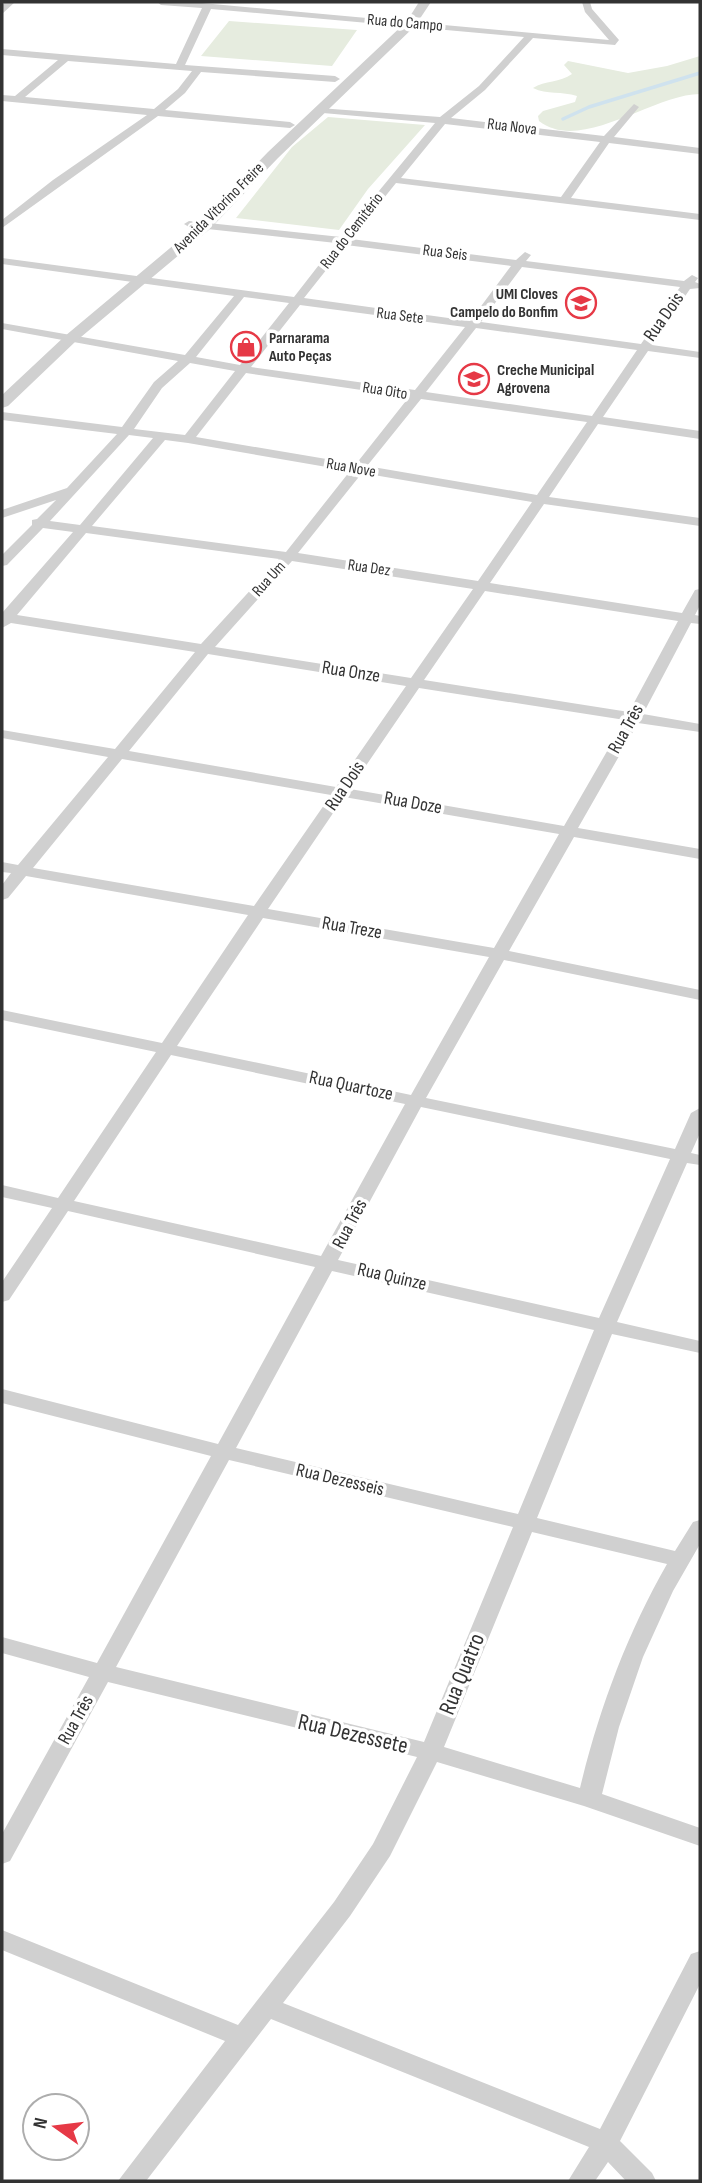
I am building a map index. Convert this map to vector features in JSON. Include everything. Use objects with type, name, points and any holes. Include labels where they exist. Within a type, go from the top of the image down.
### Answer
[{"type":"street","points":[[2,11],[10,2]]},
{"type":"street","name":"Rua do Campo","points":[[161,2],[612,43],[614,40],[588,10],[586,2]]},
{"type":"street","name":"Avenida Vitorino Freire","points":[[201,222],[290,125],[412,2]]},
{"type":"street","name":"Avenida Vitorino Freire","points":[[2,394],[201,222],[323,110],[411,23],[425,2]]},
{"type":"street","points":[[179,68],[207,7]]},
{"type":"street","name":"Rua do Cemitério","points":[[188,439],[443,120],[482,88],[530,36]]},
{"type":"street","points":[[2,52],[335,79]]},
{"type":"street","points":[[16,100],[65,59]]},
{"type":"street","points":[[2,225],[35,197],[156,112],[193,80],[198,69]]},
{"type":"street","points":[[2,98],[290,125]]},
{"type":"street","points":[[564,200],[607,139],[634,107]]},
{"type":"street","name":"Rua Nova","points":[[323,110],[443,120],[700,151]]},
{"type":"street","points":[[394,180],[700,218]]},
{"type":"street","name":"Rua Seis","points":[[201,222],[347,237],[695,282]]},
{"type":"street","name":"Rua Um","points":[[2,895],[206,648],[289,556],[473,325],[522,259]]},
{"type":"street","points":[[2,261],[135,279]]},
{"type":"street","name":"Rua Sete","points":[[135,279],[700,355]]},
{"type":"street","name":"Rua Dois","points":[[2,1297],[166,1048],[539,499],[595,421],[642,348],[695,282]]},
{"type":"street","points":[[2,562],[125,432],[158,385],[188,359],[242,294]]},
{"type":"street","points":[[2,326],[66,338]]},
{"type":"street","name":"Avenida Vitorino Freire","points":[[2,403],[66,338]]},
{"type":"street","name":"Rua Oito","points":[[66,338],[242,369],[700,435]]},
{"type":"street","name":"Rua Nove","points":[[2,416],[188,439],[539,499],[700,522]]},
{"type":"street","points":[[4,620],[162,436]]},
{"type":"street","points":[[2,514],[73,490]]},
{"type":"street","name":"Rua Dez","points":[[37,523],[289,556],[694,619]]},
{"type":"street","name":"Rua Três","points":[[2,1855],[329,1263],[416,1099],[634,717],[694,619],[700,593]]},
{"type":"street","name":"Rua Onze","points":[[4,620],[206,648],[700,728]]},
{"type":"street","name":"Rua Doze","points":[[2,734],[700,854]]},
{"type":"street","name":"Rua Treze","points":[[2,867],[498,954],[700,995]]},
{"type":"street","name":"Rua Quartoze","points":[[2,1015],[691,1158]]},
{"type":"street","name":"Rua Quatro","points":[[131,2181],[342,1909],[382,1850],[431,1752],[605,1327],[691,1158],[700,1113]]},
{"type":"street","name":"Rua Quinze","points":[[2,1191],[700,1347]]},
{"type":"street","name":"Rua Dezesseis","points":[[2,1396],[223,1452],[679,1559]]},
{"type":"street","points":[[589,1799],[599,1754],[632,1654],[658,1595],[700,1527]]},
{"type":"street","name":"Rua Dezessete","points":[[2,1645],[431,1752],[589,1799],[700,1837]]},
{"type":"street","points":[[2,1940],[243,2037]]},
{"type":"street","points":[[581,2181],[606,2143],[700,1961]]},
{"type":"street","points":[[266,2007],[606,2143],[643,2181]]},
{"type":"shaded area","points":[[229,21],[357,30],[332,66],[201,56]]},
{"type":"shaded area","points":[[700,56],[700,94],[681,97],[618,120],[575,131],[556,129],[539,121],[538,116],[543,111],[575,102],[577,96],[533,88],[572,74],[564,65],[568,61],[628,73],[667,66]]},
{"type":"shaded area","points":[[328,117],[425,125],[368,189],[339,230],[236,218],[292,147]]},
{"type":"waterway","points":[[563,119],[589,107],[700,73]]},
{"type":"place","name":"UMI Cloves Campelo do Bonfim","points":[[581,303]]},
{"type":"place","name":"Parnarama Auto Peças","points":[[246,347]]},
{"type":"place","name":"Creche Municipal Agrovena","points":[[474,379]]}]
